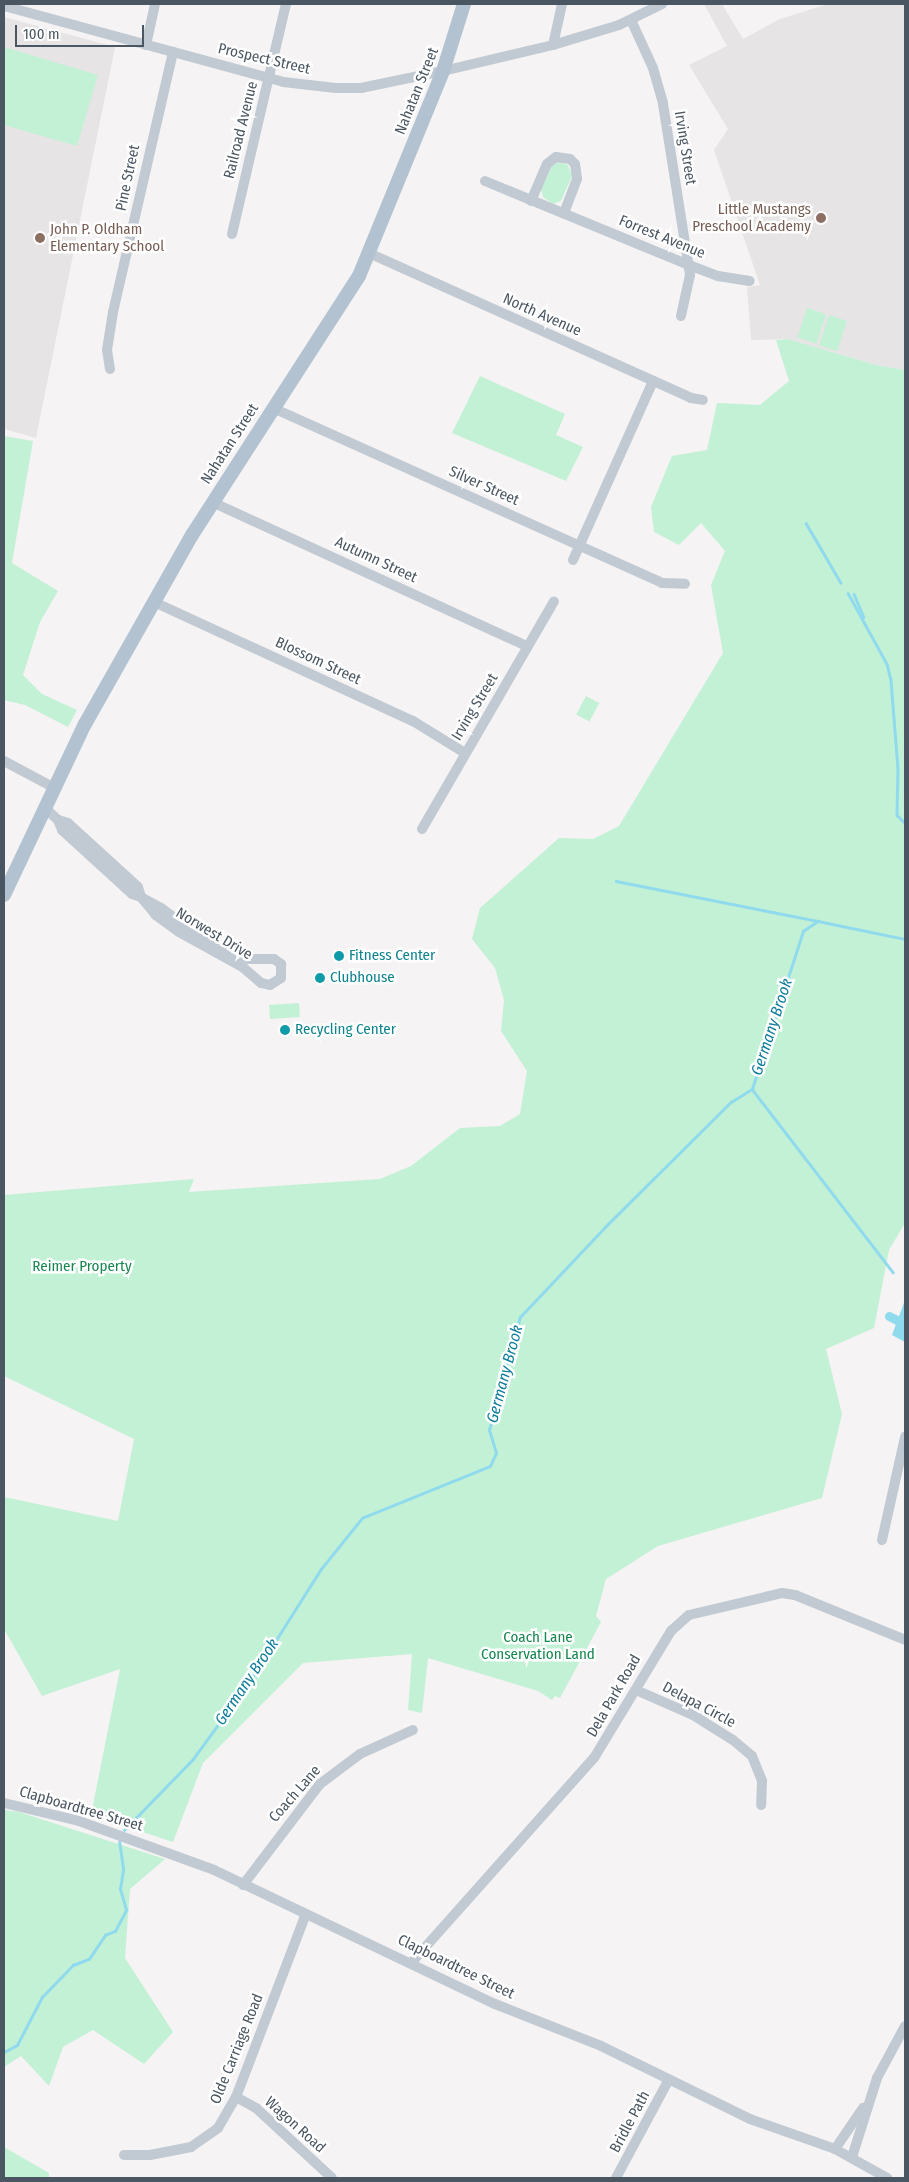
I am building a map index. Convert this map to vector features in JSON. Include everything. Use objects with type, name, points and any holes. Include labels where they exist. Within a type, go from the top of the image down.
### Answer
[{"type":"main road","name":"Nahatan Street","points":[[4,895],[54,786],[94,707],[154,602],[212,502],[359,276],[370,254],[443,71],[464,4]]},
{"type":"street","points":[[146,46],[155,4]]},
{"type":"street","name":"Railroad Avenue","points":[[232,234],[286,4]]},
{"type":"street","points":[[553,45],[562,4]]},
{"type":"street","name":"Prospect Street","points":[[4,6],[20,7],[146,46],[300,85],[361,88],[553,45],[631,20],[660,4]]},
{"type":"street","name":"Irving Street","points":[[631,20],[653,68],[663,104],[690,275],[681,316]]},
{"type":"street","name":"Pine Street","points":[[110,369],[107,350],[113,312],[173,52]]},
{"type":"street","points":[[531,201],[547,164],[556,157],[570,159],[575,164],[577,179],[564,213]]},
{"type":"street","name":"Forrest Avenue","points":[[485,181],[718,276],[750,281]]},
{"type":"street","name":"North Avenue","points":[[370,254],[653,381],[692,398],[703,400]]},
{"type":"street","points":[[573,560],[653,381]]},
{"type":"street","name":"Silver Street","points":[[273,408],[662,583],[685,584]]},
{"type":"street","name":"Autumn Street","points":[[212,502],[527,646]]},
{"type":"street","name":"Irving Street","points":[[422,829],[554,601]]},
{"type":"street","name":"Blossom Street","points":[[154,602],[413,722],[465,753]]},
{"type":"street","points":[[4,761],[54,786]]},
{"type":"street","name":"Norwest Drive","points":[[44,807],[58,820],[68,823],[138,887],[140,897],[156,915],[179,932],[244,968],[252,976],[270,985],[282,978],[283,969],[278,961],[248,958],[216,945],[140,897]]},
{"type":"street","points":[[882,1540],[905,1437]]},
{"type":"street","name":"Dela Park Road","points":[[412,1962],[594,1758],[651,1662],[680,1622],[690,1615],[763,1596],[796,1595],[905,1640]]},
{"type":"street","name":"Delapa Circle","points":[[636,1690],[693,1715],[733,1740],[752,1756],[762,1782],[761,1805]]},
{"type":"street","name":"Coach Lane","points":[[243,1885],[320,1784],[360,1754],[413,1730]]},
{"type":"street","name":"Clapboardtree Street","points":[[4,1803],[79,1822],[164,1850],[412,1962],[495,2004],[567,2032],[750,2119],[852,2157],[887,2178]]},
{"type":"street","name":"Olde Carriage Road","points":[[124,2155],[150,2155],[200,2142],[218,2128],[236,2096],[306,1914]]},
{"type":"street","points":[[835,2150],[868,2101],[905,2026]]},
{"type":"street","name":"Bridle Path","points":[[616,2178],[669,2079]]},
{"type":"street","name":"Wagon Road","points":[[236,2096],[256,2108],[332,2178]]},
{"type":"street","points":[[852,2157],[868,2101]]},
{"type":"shaded area","name":"Little Mustangs Preschool Academy","points":[[704,4],[722,4],[743,39],[780,19],[828,4],[905,4],[905,370],[876,365],[788,339],[751,340],[747,287],[760,285],[714,150],[728,129],[689,65],[727,46]]},
{"type":"shaded area","name":"John P. Oldham Elementary School","points":[[4,17],[115,47],[36,438],[4,429]]},
{"type":"green space","points":[[4,47],[98,75],[77,146],[4,125]]},
{"type":"green space","points":[[559,162],[568,165],[572,176],[561,201],[553,204],[543,197],[541,189],[552,166]]},
{"type":"green space","points":[[807,308],[826,314],[816,344],[797,337]]},
{"type":"green space","points":[[829,315],[847,321],[837,351],[819,345]]},
{"type":"green space","points":[[788,339],[876,365],[905,370],[905,1223],[889,1250],[874,1328],[826,1349],[842,1414],[822,1498],[658,1546],[606,1579],[596,1616],[601,1622],[560,1698],[555,1696],[552,1700],[538,1691],[428,1658],[422,1713],[408,1710],[412,1654],[303,1663],[203,1763],[173,1842],[91,1815],[120,1669],[42,1696],[4,1629],[4,1497],[118,1521],[134,1439],[4,1376],[4,1195],[194,1179],[189,1192],[380,1179],[411,1166],[460,1128],[500,1126],[520,1114],[527,1071],[501,1031],[504,1000],[495,968],[472,939],[480,908],[559,838],[593,839],[619,826],[723,653],[711,585],[725,551],[701,523],[679,545],[654,532],[651,507],[672,456],[707,450],[717,403],[760,405],[789,381],[776,340]]},
{"type":"green space","points":[[480,376],[565,414],[556,435],[583,447],[566,481],[452,433]]},
{"type":"green space","points":[[4,436],[33,441],[12,563],[58,591],[40,622],[23,675],[42,694],[77,710],[68,727],[25,705],[4,700]]},
{"type":"green space","points":[[586,696],[599,703],[589,722],[576,715]]},
{"type":"green space","points":[[299,1003],[300,1017],[270,1019],[269,1005]]},
{"type":"green space","points":[[4,1810],[19,1812],[165,1859],[130,1889],[125,1958],[173,2032],[144,2064],[93,2030],[63,2047],[49,2086],[21,2056],[4,2067]]},
{"type":"green space","points":[[4,2147],[49,2173],[49,2178],[4,2178]]},
{"type":"water","points":[[905,1300],[905,1342],[892,1335]]},
{"type":"waterway","points":[[806,523],[841,583]]},
{"type":"waterway","points":[[848,593],[887,664],[891,680],[898,768],[897,815],[905,823]]},
{"type":"waterway","points":[[854,594],[864,617]]},
{"type":"waterway","points":[[616,881],[818,921]]},
{"type":"waterway","name":"Germany Brook","points":[[124,1830],[193,1759],[252,1678],[321,1569],[362,1518],[490,1466],[496,1453],[489,1430],[520,1317],[607,1225],[731,1102],[752,1089],[803,931],[818,921],[905,939]]},
{"type":"waterway","points":[[752,1089],[893,1272]]},
{"type":"waterway","points":[[889,1316],[901,1322]]},
{"type":"waterway","name":"Germany Brook","points":[[4,2052],[17,2045],[42,1997],[73,1965],[89,1959],[105,1935],[115,1931],[126,1910],[120,1889],[123,1869],[119,1842]]},
{"type":"place","name":"Little Mustangs Preschool Academy","points":[[821,218]]},
{"type":"place","name":"John P. Oldham Elementary School","points":[[40,238]]},
{"type":"place","name":"Fitness Center","points":[[339,956]]},
{"type":"place","name":"Clubhouse","points":[[320,978]]},
{"type":"place","name":"Recycling Center","points":[[285,1030]]},
{"type":"park label","name":"Reimer Property","points":[[82,1267]]},
{"type":"park label","name":"Coach Lane Conservation Land","points":[[538,1646]]}]
